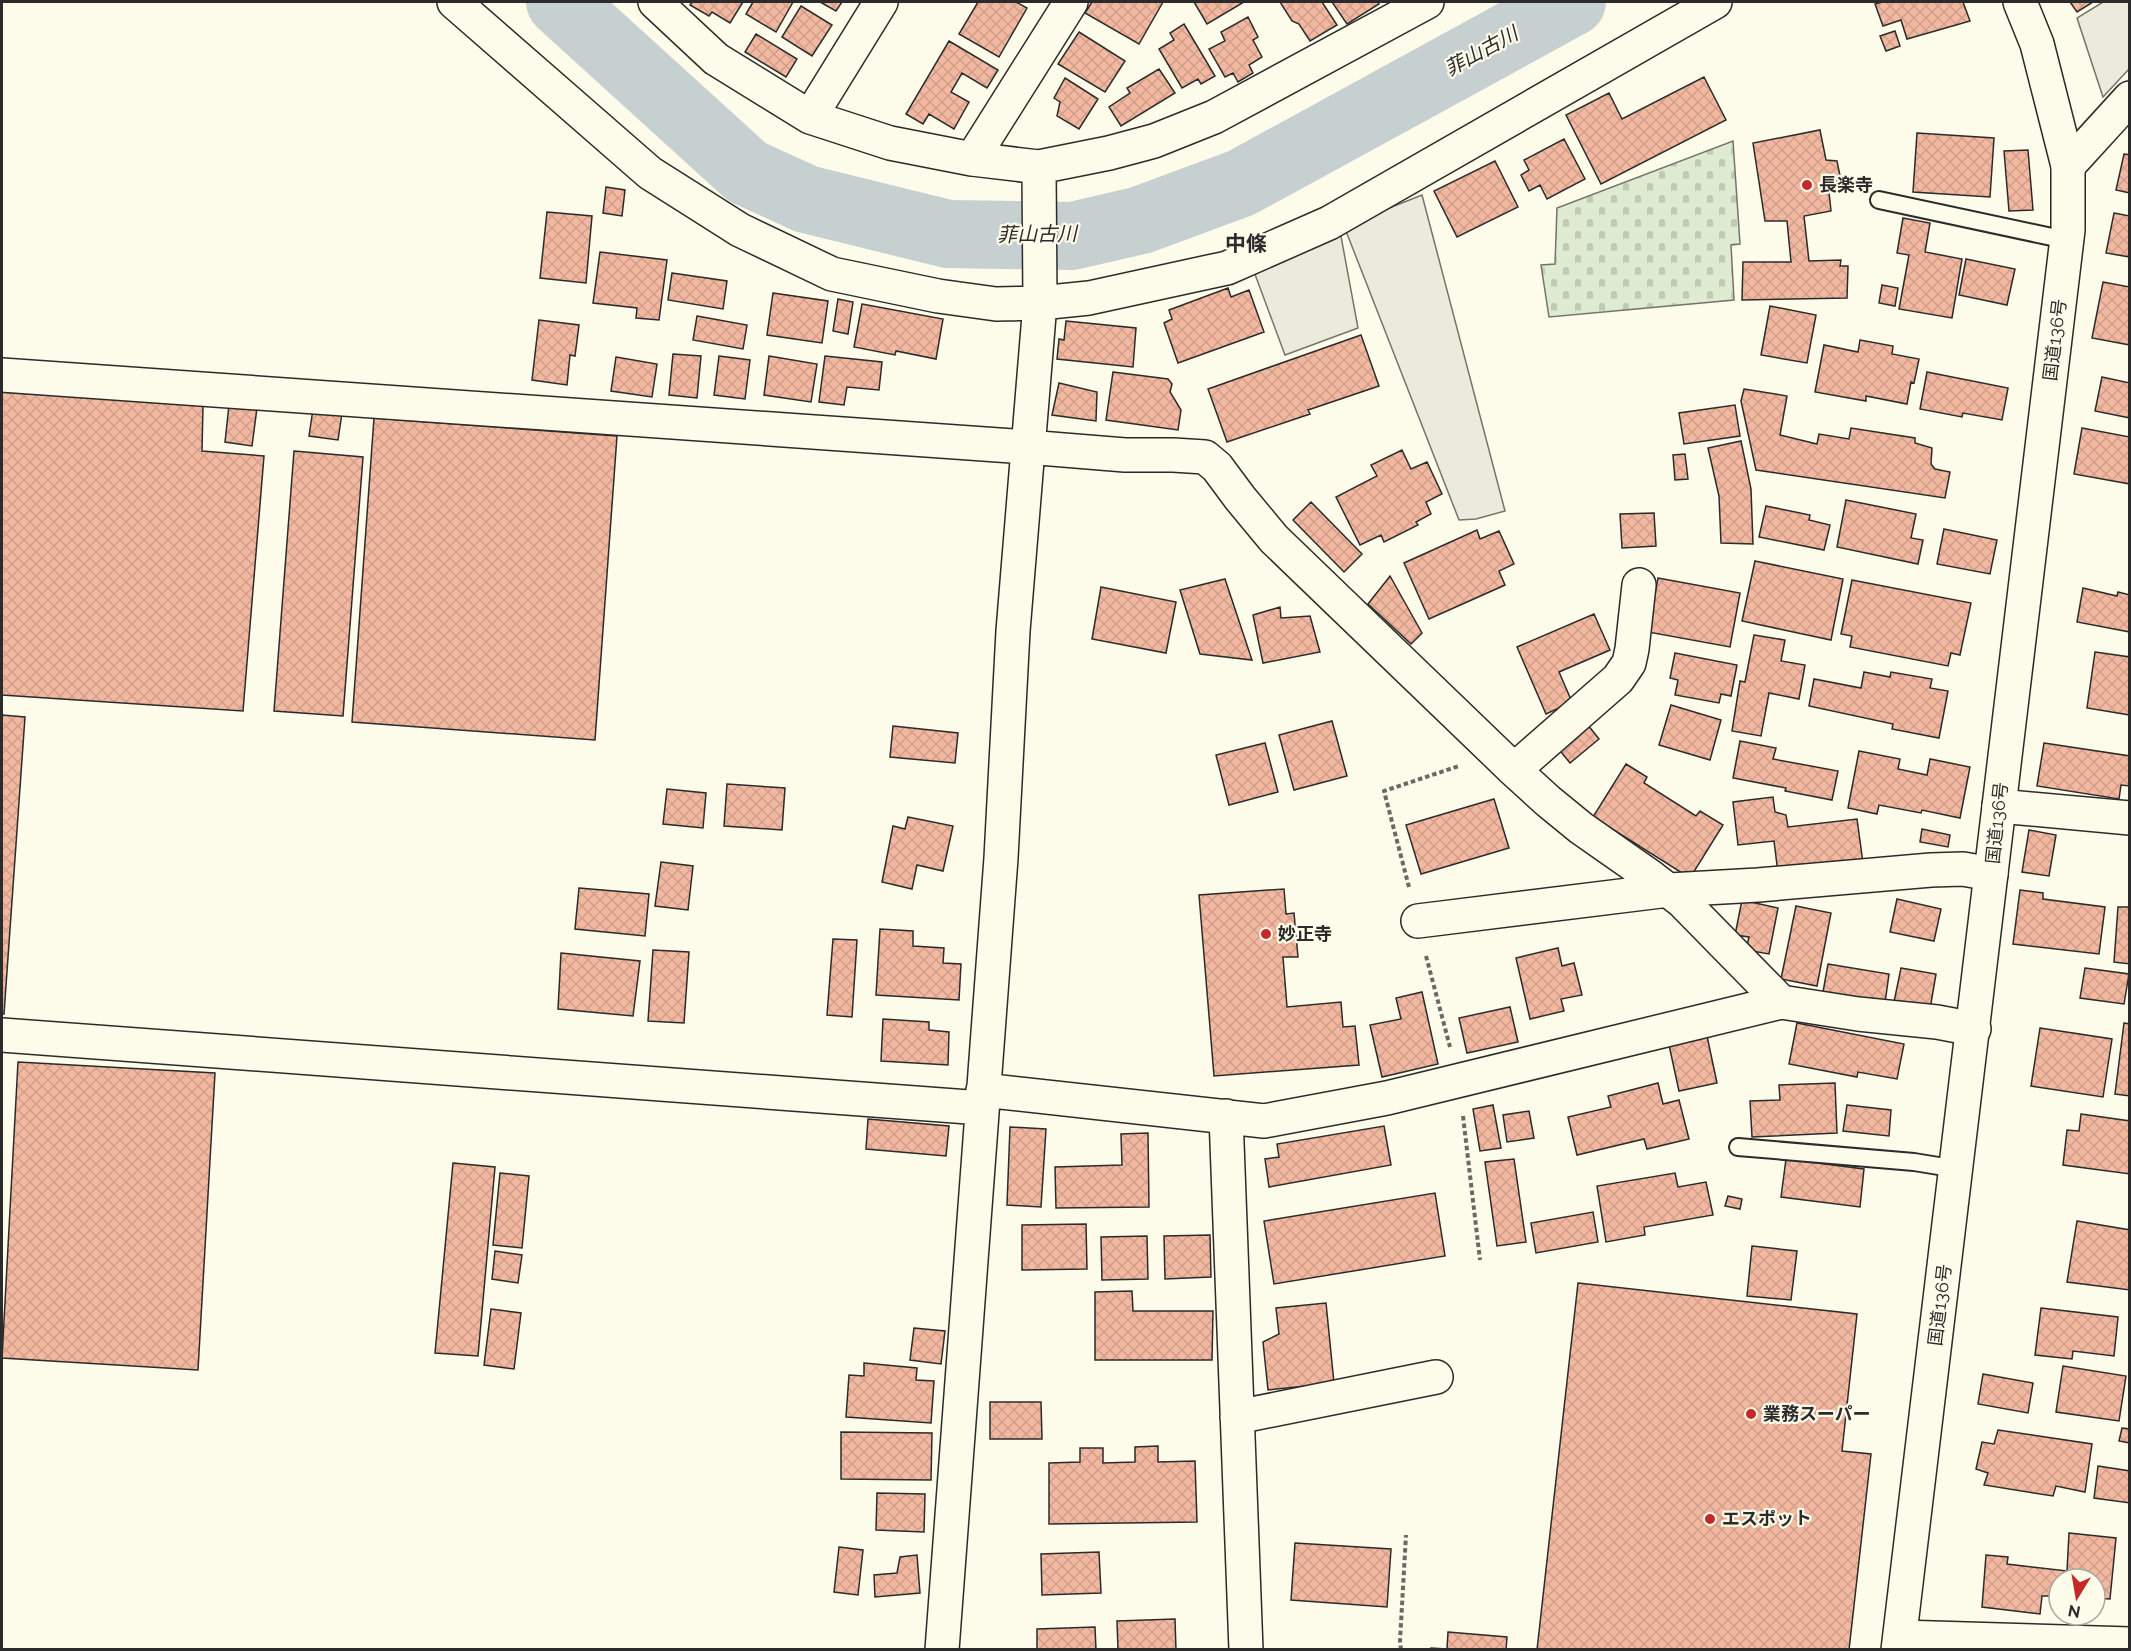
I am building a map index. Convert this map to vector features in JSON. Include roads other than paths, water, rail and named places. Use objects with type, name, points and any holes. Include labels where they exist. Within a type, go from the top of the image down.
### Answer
[{"type":"main road","points":[[454,2],[651,174],[740,230],[832,274],[938,296],[996,304],[1040,296],[1089,298],[1227,268],[1339,217],[1715,2]]},
{"type":"main road","points":[[655,2],[716,59],[810,117],[890,143],[1039,172],[1154,141],[1214,117],[1427,2]]},
{"type":"main road","points":[[810,117],[880,2]]},
{"type":"main road","points":[[972,159],[1071,2]]},
{"type":"main road","name":"国道136号","points":[[1899,1643],[1974,1029],[2066,240],[2068,166],[2037,44],[2020,2]]},
{"type":"main road","points":[[2068,166],[2130,98]]},
{"type":"main road","points":[[942,1650],[1001,858],[1013,631],[1040,296],[1039,172]]},
{"type":"main road","points":[[2,375],[1115,454],[1205,457],[1217,467],[1239,498],[1281,546],[1505,762],[1581,828],[1682,901],[1781,1002]]},
{"type":"main road","points":[[1505,762],[1618,679],[1629,663],[1639,585]]},
{"type":"main road","points":[[1999,806],[2130,818]]},
{"type":"main road","points":[[1418,921],[1669,891],[1931,870],[1963,869],[1991,874]]},
{"type":"main road","points":[[2,1035],[982,1099],[1226,1116],[1264,1121],[1387,1098],[1781,1002],[1858,1014],[1937,1022],[1974,1029]]},
{"type":"main road","points":[[1226,1116],[1246,1650]]},
{"type":"main road","points":[[1237,1417],[1436,1377]]},
{"type":"main road","points":[[1899,1643],[2130,1644]]},
{"type":"lane","points":[[1879,200],[2066,240]]},
{"type":"lane","points":[[1738,1147],[1914,1162],[1957,1169]]},
{"type":"waterway","name":"菲山古川","points":[[560,2],[747,172],[806,199],[948,234],[1072,236],[1141,220],[1241,183],[1572,2]]},
{"type":"place","name":"長楽寺","points":[[1807,185]]},
{"type":"place","name":"妙正寺","points":[[1266,934]]},
{"type":"place","name":"業務スーパー","points":[[1751,1414]]},
{"type":"place","name":"エスポット","points":[[1710,1519]]},
{"type":"district","name":"中條","points":[[1246,244]]}]
